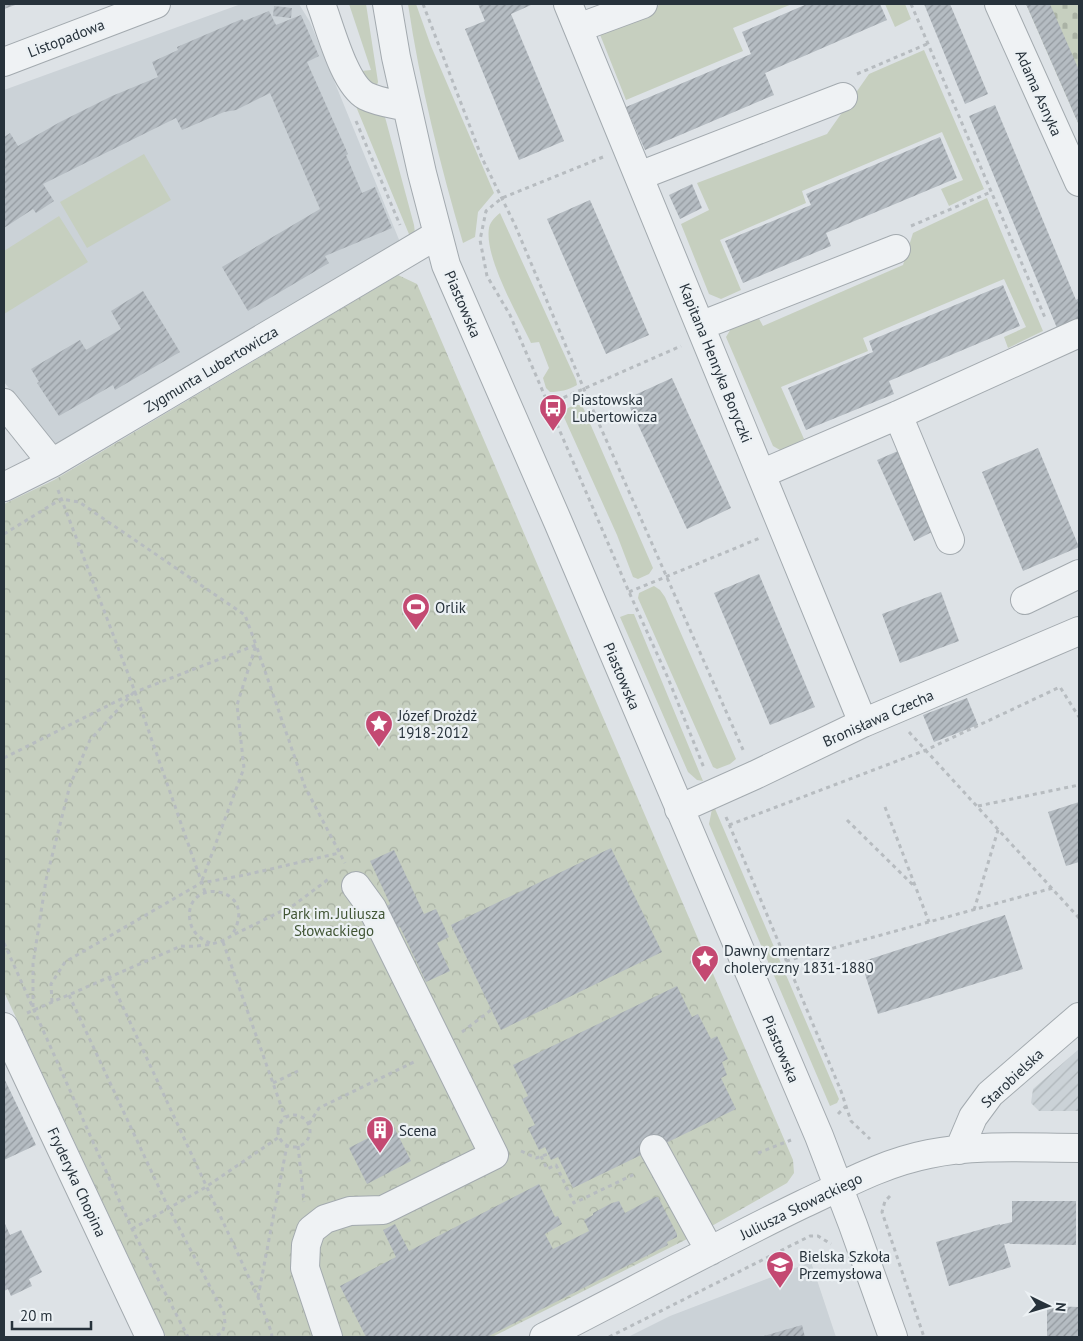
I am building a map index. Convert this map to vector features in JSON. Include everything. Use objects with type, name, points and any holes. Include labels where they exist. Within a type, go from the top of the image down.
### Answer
[{"type":"street","name":"Listopadowa","points":[[4,62],[156,4]]},
{"type":"street","points":[[321,4],[347,75],[356,88],[366,96],[408,107]]},
{"type":"street","name":"Piastowska","points":[[387,4],[437,236],[446,265],[558,522],[819,1136],[893,1337]]},
{"type":"street","points":[[573,16],[643,4]]},
{"type":"street","name":"Adama Asnyka","points":[[999,4],[1079,182]]},
{"type":"street","name":"Kapitana Henryka Boryczki","points":[[573,16],[863,723]]},
{"type":"street","points":[[639,176],[843,97]]},
{"type":"street","name":"Zygmunta Lubertowicza","points":[[4,486],[54,475],[437,236]]},
{"type":"street","points":[[703,332],[896,249]]},
{"type":"street","points":[[761,474],[898,415],[1068,338]]},
{"type":"street","points":[[4,403],[54,475]]},
{"type":"street","points":[[898,415],[950,540]]},
{"type":"street","points":[[1025,600],[1079,574]]},
{"type":"street","name":"Bronisława Czecha","points":[[679,809],[863,723],[1079,631]]},
{"type":"street","points":[[328,1337],[305,1268],[306,1245],[311,1230],[325,1219],[350,1211],[383,1210],[494,1156],[372,908],[345,876]]},
{"type":"street","name":"Starobielska","points":[[959,1150],[973,1117],[990,1094],[1079,1017]]},
{"type":"street","name":"Fryderyka Chopina","points":[[14,1020],[150,1337]]},
{"type":"street","name":"Juliusza Słowackiego","points":[[544,1337],[838,1186],[880,1168],[906,1159],[959,1150],[1079,1148]]},
{"type":"street","points":[[657,1156],[710,1251]]},
{"type":"path","points":[[423,4],[482,158],[515,225],[584,388],[755,775]]},
{"type":"path","points":[[911,4],[991,192],[1068,338]]},
{"type":"path","points":[[843,97],[843,80],[928,44]]},
{"type":"path","points":[[627,147],[502,198],[486,211],[480,240],[487,276],[510,315],[668,678],[706,771]]},
{"type":"path","points":[[896,249],[899,232],[991,192]]},
{"type":"path","points":[[549,404],[703,332]]},
{"type":"path","points":[[54,475],[61,499],[134,692],[200,883],[205,892]]},
{"type":"path","points":[[4,534],[61,499],[79,502],[245,615],[305,787],[339,853],[345,876],[223,942],[194,947],[181,946],[14,1020]]},
{"type":"path","points":[[629,592],[784,529]]},
{"type":"path","points":[[4,758],[134,692],[256,646]]},
{"type":"path","points":[[200,883],[244,768],[236,705],[256,646]]},
{"type":"path","points":[[729,825],[926,750],[1060,687],[1079,717]]},
{"type":"path","points":[[33,1010],[33,964],[46,880],[70,785],[90,740],[134,692]]},
{"type":"path","points":[[891,711],[1079,918]]},
{"type":"path","points":[[977,806],[1079,786]]},
{"type":"path","points":[[885,807],[930,922]]},
{"type":"path","points":[[726,816],[841,1091],[851,1121],[870,1139]]},
{"type":"path","points":[[847,820],[916,888]]},
{"type":"path","points":[[974,910],[999,829]]},
{"type":"path","points":[[52,1002],[51,984],[65,962],[200,883],[245,875],[339,853]]},
{"type":"path","points":[[786,961],[1053,888]]},
{"type":"path","points":[[211,943],[197,935],[189,915],[197,897],[205,892],[213,890],[222,892],[230,896],[238,906],[239,918],[231,936]]},
{"type":"path","points":[[223,942],[286,1117]]},
{"type":"path","points":[[4,943],[132,1229],[188,1337]]},
{"type":"path","points":[[109,977],[258,1297],[272,1337]]},
{"type":"path","points":[[69,995],[169,1209],[224,1313],[225,1324],[222,1332],[212,1337]]},
{"type":"path","points":[[309,1124],[302,1116],[286,1117],[278,1126],[279,1137],[287,1145],[298,1146],[303,1144],[309,1135],[309,1124],[319,1108],[441,1048],[491,1010]]},
{"type":"path","points":[[273,1083],[298,1071]]},
{"type":"path","points":[[132,1229],[206,1187],[279,1137]]},
{"type":"path","points":[[758,1153],[793,1139],[796,1146]]},
{"type":"path","points":[[258,1297],[287,1145]]},
{"type":"path","points":[[298,1146],[300,1177],[311,1230]]},
{"type":"path","points":[[542,1156],[548,1169],[556,1165],[574,1203],[657,1156]]},
{"type":"path","points":[[890,1196],[885,1201],[882,1212],[924,1337]]},
{"type":"path","points":[[609,1337],[810,1236]]},
{"type":"shaded area","points":[[241,4],[299,4],[310,22],[402,247],[55,446],[4,382],[4,90]]},
{"type":"shaded area","points":[[1079,1049],[1079,1111],[1039,1111],[1031,1103],[1033,1089]]},
{"type":"shaded area","name":"Bielska Szkoła Przemysłowa","points":[[811,1262],[836,1337],[628,1337],[670,1316]]},
{"type":"green space","points":[[349,4],[366,4],[378,82],[376,88],[352,72],[371,70]]},
{"type":"green space","points":[[408,4],[416,4],[431,46],[494,193],[478,212],[475,237],[463,243],[431,124]]},
{"type":"green space","points":[[662,4],[792,4],[733,28],[743,51],[626,100],[597,27]]},
{"type":"green space","points":[[885,4],[905,4],[911,19],[895,27]]},
{"type":"green space","points":[[1026,4],[1079,4],[1079,125]]},
{"type":"green space","points":[[924,50],[984,189],[949,206],[941,189],[963,180],[942,132],[802,191],[806,203],[720,240],[741,290],[721,299],[709,294],[681,224],[709,210],[697,183],[827,134],[869,74]]},
{"type":"green space","points":[[350,92],[381,112],[385,117],[414,225],[415,233],[411,239]]},
{"type":"green space","points":[[144,154],[171,200],[87,248],[60,202]]},
{"type":"green space","points":[[987,198],[1043,331],[1008,348],[1004,337],[1026,327],[1004,279],[863,338],[868,351],[781,387],[804,439],[780,450],[773,446],[726,337],[732,327],[757,315],[763,326],[903,265],[913,233]]},
{"type":"green space","points":[[500,213],[576,380],[577,385],[570,388],[550,392],[546,388],[543,378],[549,368],[539,342],[531,343],[503,286],[489,240],[490,224]]},
{"type":"green space","points":[[59,216],[88,262],[4,314],[4,251]]},
{"type":"green space","name":"Park im. Juliusza Słowackiego","points":[[398,275],[417,284],[793,1160],[794,1173],[787,1183],[703,1231],[492,1337],[166,1337],[4,992],[4,504],[54,480]]},
{"type":"green space","points":[[574,405],[582,405],[653,568],[649,574],[638,579],[633,577],[617,535],[563,415],[566,409]]},
{"type":"green space","points":[[654,586],[665,597],[736,759],[730,764],[717,769],[713,767],[638,598],[639,593]]},
{"type":"green space","points":[[634,614],[703,781],[697,780],[688,772],[620,617]]},
{"type":"green space","points":[[713,804],[839,1099],[837,1103],[830,1106],[709,824]]},
{"type":"building","points":[[4,4],[18,4],[4,9]]},
{"type":"building","points":[[478,4],[531,4],[511,14],[564,141],[519,160],[465,29],[485,21]]},
{"type":"building","points":[[807,4],[880,4],[887,20],[765,73],[774,95],[645,150],[626,107],[751,54],[742,32]]},
{"type":"building","points":[[924,4],[950,4],[988,94],[965,104]]},
{"type":"building","points":[[1026,4],[1050,4],[1079,70],[1079,125]]},
{"type":"building","points":[[274,6],[292,8],[291,18],[273,16]]},
{"type":"building","points":[[269,11],[276,25],[301,15],[319,56],[307,62],[348,154],[346,155],[362,193],[375,187],[392,228],[325,256],[329,263],[248,311],[222,267],[320,209],[270,93],[236,110],[224,112],[182,130],[176,118],[43,184],[54,201],[36,213],[33,209],[4,228],[4,137],[10,133],[18,146],[112,96],[158,77],[152,62],[178,50],[177,47],[242,19],[244,21]]},
{"type":"building","points":[[995,105],[1076,300],[1079,298],[1079,319],[1057,328],[969,116]]},
{"type":"building","points":[[940,137],[957,178],[826,233],[831,246],[743,283],[725,241],[811,205],[806,194]]},
{"type":"building","points":[[692,184],[702,208],[680,219],[669,195]]},
{"type":"building","points":[[590,200],[649,335],[606,354],[547,219]]},
{"type":"building","points":[[1003,285],[1020,326],[889,381],[894,394],[806,430],[788,388],[873,352],[869,341]]},
{"type":"building","points":[[143,291],[180,352],[115,390],[113,385],[59,416],[37,383],[39,382],[31,369],[80,340],[86,350],[121,329],[111,311]]},
{"type":"building","points":[[672,378],[731,508],[687,529],[626,399]]},
{"type":"building","points":[[1038,448],[1079,547],[1023,571],[982,472]]},
{"type":"building","points":[[898,451],[934,531],[914,541],[877,460]]},
{"type":"building","points":[[759,574],[815,707],[770,725],[714,593]]},
{"type":"building","points":[[941,592],[959,641],[900,663],[882,614]]},
{"type":"building","points":[[967,698],[978,725],[934,742],[923,715]]},
{"type":"building","points":[[1079,802],[1079,862],[1066,866],[1048,812]]},
{"type":"building","points":[[611,848],[662,952],[501,1030],[451,925]]},
{"type":"building","points":[[394,850],[424,914],[436,909],[449,937],[437,943],[450,971],[426,982],[400,927],[395,929],[385,907],[390,904],[370,861]]},
{"type":"building","points":[[1005,915],[1023,969],[878,1014],[861,962]]},
{"type":"building","points":[[677,986],[692,1017],[698,1014],[711,1039],[717,1036],[728,1059],[722,1062],[727,1075],[721,1078],[736,1109],[573,1188],[558,1157],[551,1160],[545,1147],[539,1150],[528,1128],[535,1125],[522,1099],[528,1096],[513,1065]]},
{"type":"building","points":[[4,1078],[36,1145],[4,1160]]},
{"type":"building","name":"Scena","points":[[393,1125],[411,1161],[367,1184],[349,1148]]},
{"type":"building","points":[[539,1184],[555,1217],[558,1216],[562,1224],[545,1234],[553,1249],[589,1231],[584,1220],[612,1203],[619,1201],[625,1213],[655,1197],[658,1197],[677,1237],[667,1242],[668,1245],[487,1337],[366,1337],[340,1286],[396,1257],[383,1230],[395,1224],[409,1251]]},
{"type":"building","points":[[1012,1201],[1076,1201],[1076,1245],[1004,1244],[1011,1267],[949,1286],[936,1242],[1012,1222]]},
{"type":"building","points":[[5,1224],[10,1235],[21,1230],[42,1272],[29,1279],[32,1286],[11,1296],[8,1289],[4,1291]]},
{"type":"building","points":[[1047,1306],[1079,1307],[1079,1337],[1047,1337]]},
{"type":"building","points":[[802,1325],[805,1337],[760,1337]]},
{"type":"place","name":"Piastowska Lubertowicza","points":[[553,432]]},
{"type":"place","name":"Orlik","points":[[416,631]]},
{"type":"place","name":"Józef Drożdż 1918-2012","points":[[379,748]]},
{"type":"place","name":"Dawny cmentarz choleryczny 1831-1880","points":[[705,983]]},
{"type":"place","name":"Scena","points":[[380,1154]]},
{"type":"place","name":"Bielska Szkoła Przemysłowa","points":[[780,1289]]}]
